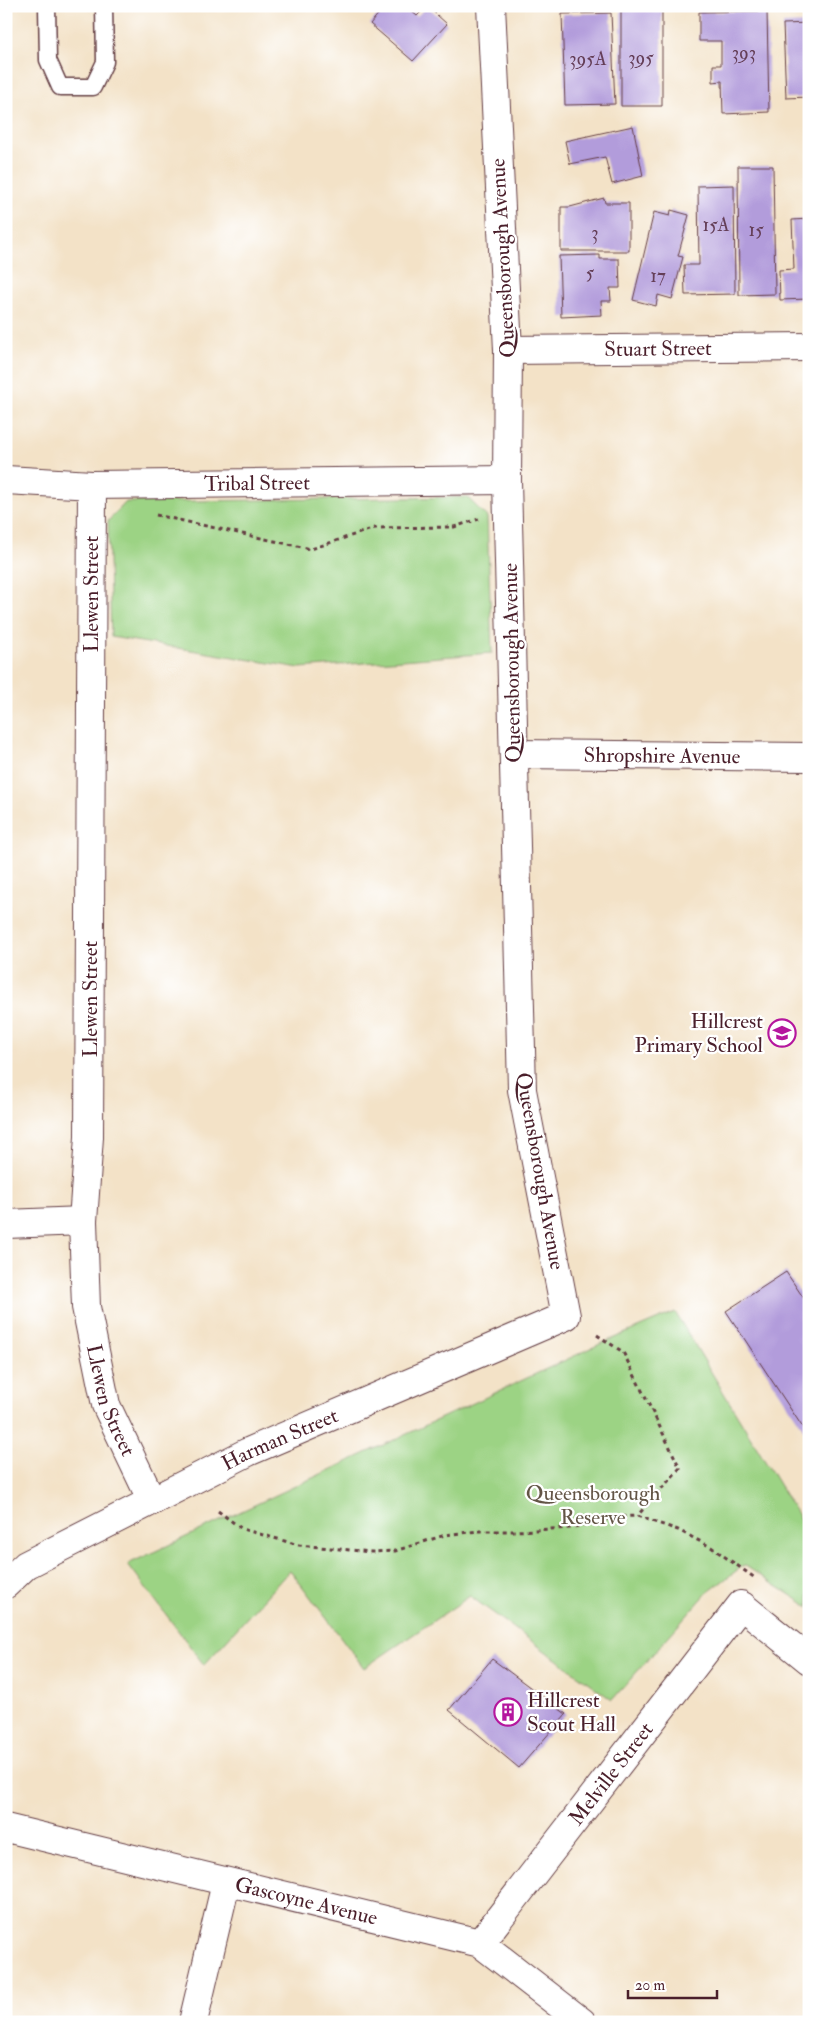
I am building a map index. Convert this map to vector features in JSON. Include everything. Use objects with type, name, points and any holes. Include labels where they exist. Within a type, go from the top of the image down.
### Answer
[{"type":"street","name":"Queensborough Avenue","points":[[491,6],[508,350],[507,480],[522,1090],[566,1316]]},
{"type":"street","name":"Stuart Street","points":[[508,350],[809,347]]},
{"type":"street","name":"Tribal Street","points":[[6,480],[92,485],[507,480]]},
{"type":"street","name":"Llewen Street","points":[[92,485],[89,1127],[83,1221],[86,1307],[106,1405],[152,1501]]},
{"type":"street","name":"Shropshire Avenue","points":[[514,754],[809,758]]},
{"type":"street","points":[[6,1224],[83,1221]]},
{"type":"street","name":"Harman Street","points":[[6,1584],[26,1566],[248,1452],[566,1316]]},
{"type":"street","name":"Melville Street","points":[[480,1943],[741,1605],[809,1660]]},
{"type":"street","name":"Gascoyne Avenue","points":[[6,1828],[226,1883],[480,1943],[582,2022]]},
{"type":"street","points":[[193,2022],[226,1883]]},
{"type":"lane","points":[[47,6],[48,60],[60,87],[93,87],[105,62],[104,6]]},
{"type":"path","points":[[149,513],[311,549],[375,528],[454,527],[487,517]]},
{"type":"path","points":[[598,1334],[623,1352],[680,1468],[637,1516]]},
{"type":"path","points":[[218,1511],[242,1529],[299,1545],[371,1552],[395,1551],[445,1535],[478,1531],[570,1528],[616,1517],[637,1516],[678,1530],[711,1547],[759,1582]]},
{"type":"green space","points":[[467,497],[487,517],[492,653],[300,668],[111,637],[108,521],[126,502]]},
{"type":"green space","name":"Queensborough Reserve","points":[[675,1312],[809,1534],[809,1607],[744,1565],[707,1593],[612,1700],[470,1596],[364,1668],[290,1570],[204,1665],[128,1564],[600,1344]]},
{"type":"building","points":[[385,6],[405,6],[417,16],[427,6],[447,24],[413,61],[370,24]]},
{"type":"building","points":[[621,9],[662,10],[662,106],[621,106]]},
{"type":"building","points":[[767,11],[769,112],[723,114],[722,81],[713,82],[713,65],[721,65],[721,41],[699,41],[699,12]]},
{"type":"building","points":[[611,13],[615,104],[565,105],[562,14]]},
{"type":"building","points":[[809,23],[809,97],[786,98],[783,24]]},
{"type":"building","points":[[633,126],[643,176],[612,184],[605,157],[570,164],[565,141]]},
{"type":"building","points":[[738,166],[773,166],[775,294],[739,295]]},
{"type":"building","points":[[734,185],[735,294],[685,295],[684,265],[699,265],[698,186]]},
{"type":"building","points":[[604,198],[605,203],[629,203],[629,251],[561,251],[561,207],[570,207]]},
{"type":"building","points":[[671,210],[689,215],[678,256],[683,257],[672,299],[658,295],[656,306],[633,300],[654,212],[670,216]]},
{"type":"building","points":[[809,219],[808,299],[780,300],[779,270],[794,269],[792,220]]},
{"type":"building","points":[[600,255],[600,259],[619,259],[620,288],[610,288],[611,301],[601,301],[602,315],[561,317],[559,256]]},
{"type":"building","points":[[786,1272],[809,1306],[809,1437],[726,1311]]},
{"type":"building","name":"Hillcrest Scout Hall","points":[[492,1659],[566,1714],[519,1768],[449,1710]]},
{"type":"place","name":"Hillcrest Primary School","points":[[782,1033]]},
{"type":"place","name":"Hillcrest Scout Hall","points":[[508,1712]]}]
